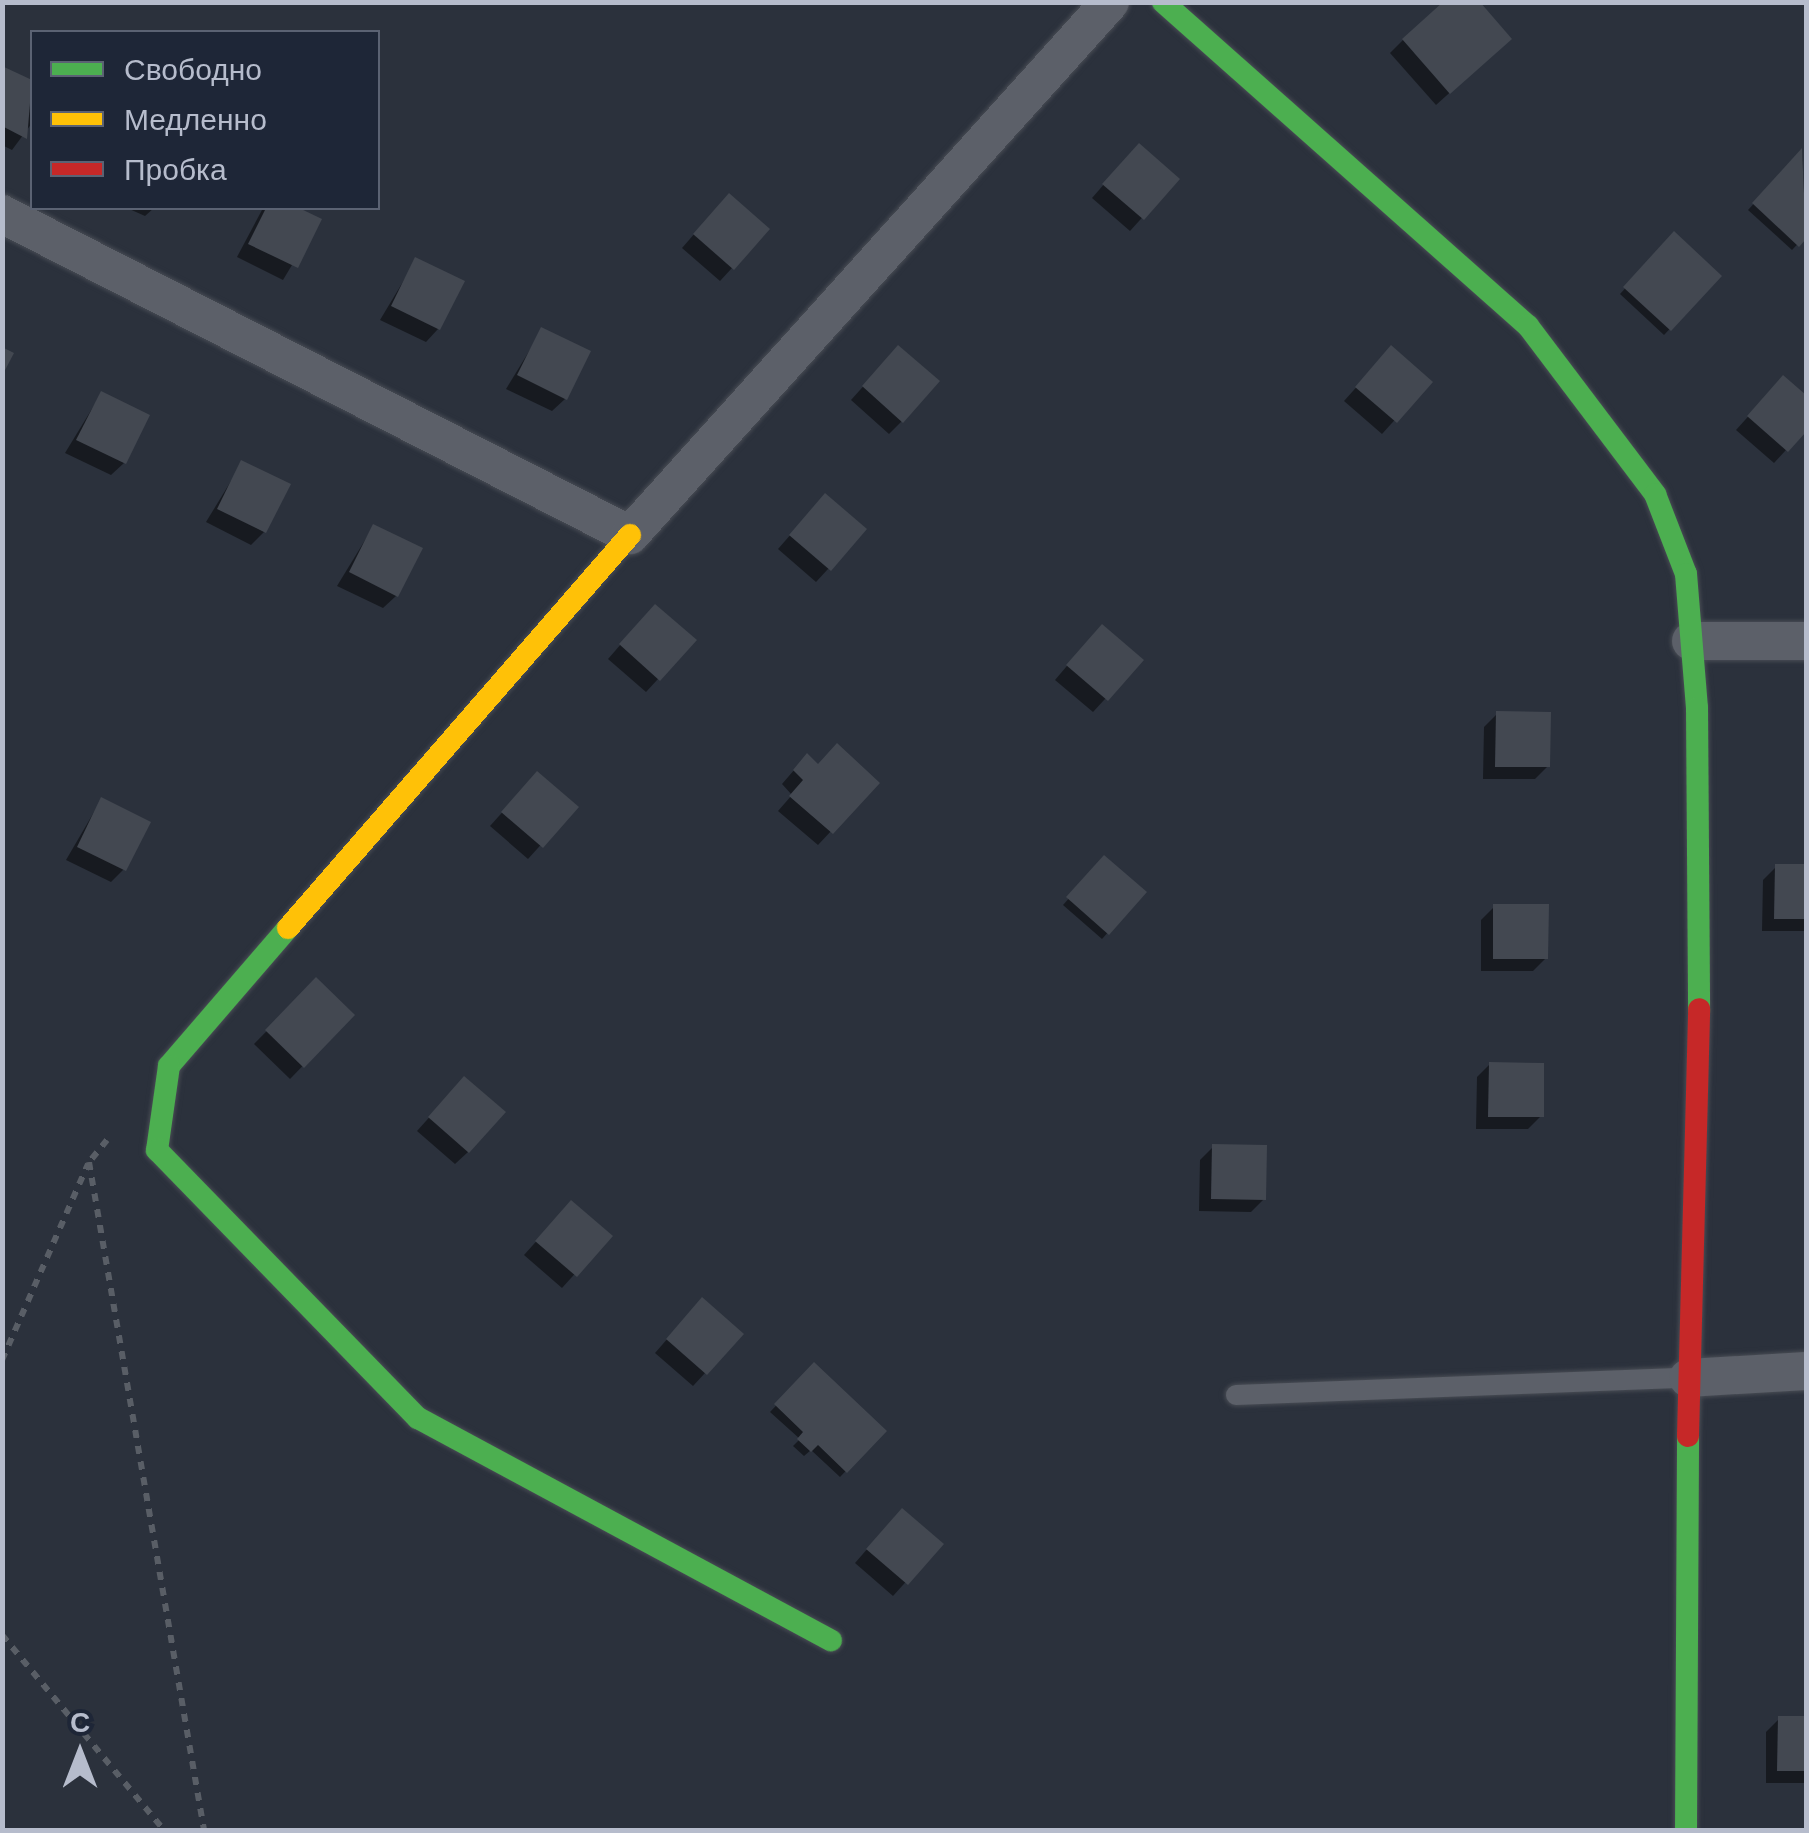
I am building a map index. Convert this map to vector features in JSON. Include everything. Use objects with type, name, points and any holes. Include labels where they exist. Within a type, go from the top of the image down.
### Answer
[{"type":"street","points":[[831,1640],[418,1418],[157,1150],[169,1066],[630,535],[1110,2]]},
{"type":"street","points":[[1163,2],[1528,326],[1655,494],[1686,574],[1691,641],[1699,1031],[1688,1378],[1686,1830]]},
{"type":"street","points":[[2,214],[630,535]]},
{"type":"street","points":[[1691,641],[1806,641]]},
{"type":"street","points":[[1688,1378],[1806,1371]]},
{"type":"lane","points":[[1236,1395],[1688,1378]]},
{"type":"path","points":[[2,1360],[89,1162],[112,1135]]},
{"type":"path","points":[[89,1162],[204,1830]]},
{"type":"path","points":[[2,1634],[164,1830]]},
{"type":"building","points":[[1443,2],[1480,2],[1512,39],[1450,94],[1402,39]]},
{"type":"building","points":[[2,66],[30,79],[27,139],[2,126]]},
{"type":"building","points":[[1139,143],[1180,179],[1144,220],[1102,184]]},
{"type":"building","points":[[1802,148],[1806,239],[1799,247],[1752,203]]},
{"type":"building","points":[[729,193],[770,229],[734,270],[693,234]]},
{"type":"building","points":[[265,210],[303,210],[322,219],[298,268],[248,244]]},
{"type":"building","points":[[1674,231],[1722,276],[1671,331],[1623,287]]},
{"type":"building","points":[[415,257],[465,281],[440,330],[391,306]]},
{"type":"building","points":[[541,327],[591,351],[567,400],[517,375]]},
{"type":"building","points":[[898,345],[940,381],[903,423],[862,386]]},
{"type":"building","points":[[1391,345],[1433,382],[1397,423],[1355,387]]},
{"type":"building","points":[[2,347],[14,353],[2,376]]},
{"type":"building","points":[[1783,375],[1806,395],[1806,432],[1788,452],[1747,416]]},
{"type":"building","points":[[101,391],[150,415],[126,464],[76,440]]},
{"type":"building","points":[[241,460],[291,484],[266,533],[217,509]]},
{"type":"building","points":[[825,493],[867,529],[831,571],[789,535]]},
{"type":"building","points":[[373,524],[423,548],[398,597],[349,572]]},
{"type":"building","points":[[655,604],[697,640],[660,681],[619,644]]},
{"type":"building","points":[[1102,624],[1144,660],[1108,701],[1066,665]]},
{"type":"building","points":[[1496,711],[1551,712],[1550,767],[1495,767]]},
{"type":"building","points":[[837,743],[880,783],[833,834],[789,796],[803,780],[793,770],[807,753],[818,764]]},
{"type":"building","points":[[537,771],[579,807],[543,848],[501,812]]},
{"type":"building","points":[[101,797],[151,822],[126,871],[77,847]]},
{"type":"building","points":[[1104,855],[1147,892],[1109,935],[1066,897]]},
{"type":"building","points":[[1775,864],[1806,864],[1806,919],[1774,919]]},
{"type":"building","points":[[1493,904],[1549,904],[1548,959],[1493,959]]},
{"type":"building","points":[[316,977],[355,1015],[304,1068],[265,1030]]},
{"type":"building","points":[[1489,1062],[1544,1063],[1544,1117],[1488,1117]]},
{"type":"building","points":[[464,1076],[506,1112],[469,1153],[428,1117]]},
{"type":"building","points":[[1212,1144],[1267,1145],[1266,1200],[1211,1199]]},
{"type":"building","points":[[571,1200],[613,1236],[577,1277],[535,1241]]},
{"type":"building","points":[[702,1297],[744,1334],[707,1375],[666,1339]]},
{"type":"building","points":[[814,1362],[887,1431],[847,1473],[818,1445],[811,1452],[797,1439],[803,1432],[774,1404]]},
{"type":"building","points":[[902,1508],[944,1544],[908,1585],[866,1549]]},
{"type":"building","points":[[1778,1716],[1806,1716],[1806,1771],[1777,1771]]},
{"type":"traffic: fast","points":[[1163,2],[1528,326],[1655,494],[1686,574],[1697,708],[1699,1009]]},
{"type":"traffic: fast","points":[[288,928],[169,1066],[157,1150],[418,1418],[831,1640]]},
{"type":"traffic: fast","points":[[1686,1830],[1688,1436]]},
{"type":"traffic: slow","points":[[288,928],[630,535]]},
{"type":"traffic: jam","points":[[1688,1436],[1699,1009]]}]
